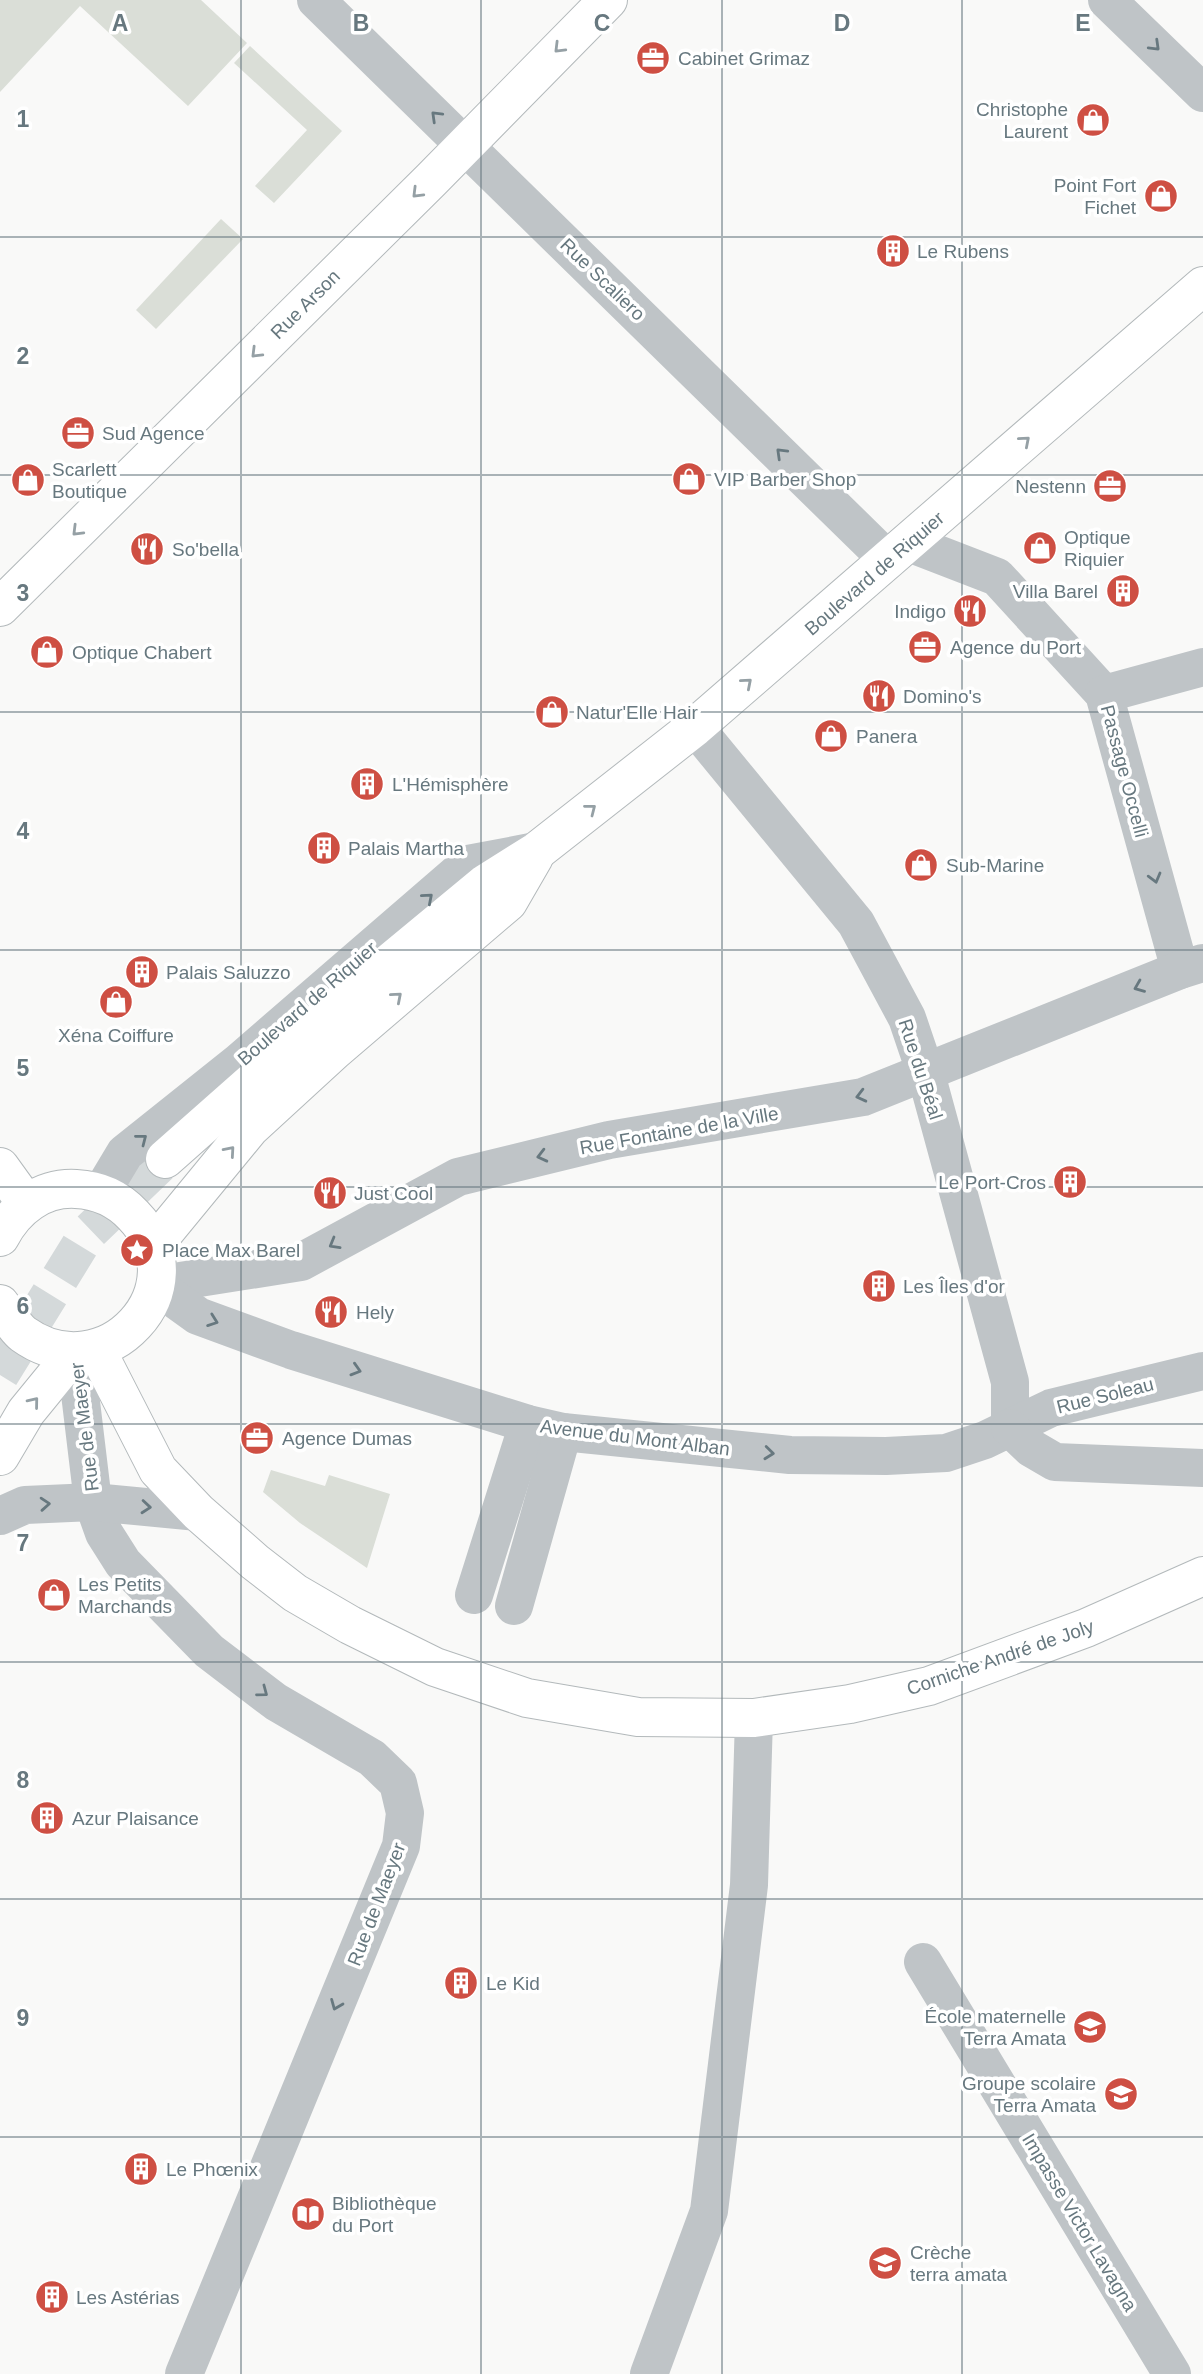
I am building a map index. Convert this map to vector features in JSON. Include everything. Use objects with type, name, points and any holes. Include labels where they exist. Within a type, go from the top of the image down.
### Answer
[{"type":"main road","name":"Rue Arson","points":[[0,607],[608,0]]},
{"type":"main road","name":"Boulevard de Riquier","points":[[164,1159],[347,999],[486,883],[537,851],[695,727],[1203,286]]},
{"type":"main road","name":"Boulevard de Riquier","points":[[153,1246],[250,1128],[335,1050],[508,902],[537,851]]},
{"type":"main road","points":[[0,1167],[26,1203]]},
{"type":"main road","points":[[0,1237],[8,1222],[26,1203],[49,1192],[75,1188],[101,1193],[124,1205],[142,1224],[153,1246],[156,1266],[155,1285],[143,1317],[124,1336],[85,1350],[46,1347],[21,1332],[0,1304]]},
{"type":"main road","points":[[0,1456],[26,1412],[85,1350]]},
{"type":"main road","name":"Corniche André de Joly","points":[[85,1350],[158,1470],[198,1512],[247,1555],[295,1592],[350,1625],[435,1667],[527,1698],[638,1717],[754,1718],[850,1704],[929,1686],[1086,1628],[1203,1576]]},
{"type":"street","name":"Rue Scaliero","points":[[316,0],[465,144],[898,551]]},
{"type":"street","points":[[1107,0],[1203,93]]},
{"type":"street","name":"Passage Occelli","points":[[898,551],[997,577],[1104,694],[1191,967]]},
{"type":"street","points":[[1104,694],[1203,667]]},
{"type":"street","name":"Rue du Béal","points":[[695,727],[856,923],[907,1018],[926,1074],[1010,1382],[1010,1428]]},
{"type":"street","name":"Boulevard de Riquier","points":[[101,1193],[125,1153],[239,1062],[468,864],[537,851]]},
{"type":"street","name":"Rue Fontaine de la Ville","points":[[155,1285],[301,1262],[458,1177],[609,1140],[863,1097],[1191,967]]},
{"type":"street","name":"Avenue du Mont Alban","points":[[155,1285],[198,1316],[291,1350],[545,1428],[790,1455],[886,1456],[946,1452],[985,1440],[1010,1428]]},
{"type":"street","name":"Rue de Maeyer","points":[[85,1350],[93,1502],[104,1533],[122,1563],[209,1651],[276,1702],[372,1758],[398,1783],[405,1813],[401,1846],[184,2374]]},
{"type":"street","name":"Rue Soleau","points":[[1010,1428],[1051,1408],[1203,1371]]},
{"type":"street","points":[[474,1595],[545,1428]]},
{"type":"street","points":[[514,1606],[545,1428]]},
{"type":"street","points":[[1010,1428],[1031,1448],[1055,1462],[1203,1468]]},
{"type":"street","name":"Rue de Maeyer","points":[[0,1516],[25,1505],[93,1502],[198,1512]]},
{"type":"street","points":[[649,2374],[709,2211],[749,1885],[754,1718]]},
{"type":"street","name":"Impasse Victor Lavagna","points":[[923,1962],[1172,2374]]},
{"type":"shaded area","points":[[0,0],[201,0],[247,43],[188,106],[80,6],[0,92]]},
{"type":"shaded area","points":[[250,46],[342,131],[274,203],[255,186],[307,130],[234,63]]},
{"type":"shaded area","points":[[221,219],[243,239],[156,329],[136,310]]},
{"type":"shaded area","points":[[271,1470],[325,1486],[329,1475],[390,1494],[367,1568],[300,1523],[263,1492]]},
{"type":"tunnel","points":[[0,1375],[87,1234],[165,1159]]},
{"type":"place","name":"Cabinet Grimaz","points":[[653,58]]},
{"type":"place","name":"Christophe Laurent","points":[[1093,120]]},
{"type":"place","name":"Point Fort Fichet","points":[[1161,196]]},
{"type":"place","name":"Le Rubens","points":[[893,251]]},
{"type":"place","name":"Sud Agence","points":[[78,433]]},
{"type":"place","name":"VIP Barber Shop","points":[[689,479]]},
{"type":"place","name":"Scarlett Boutique","points":[[28,480]]},
{"type":"place","name":"Nestenn","points":[[1110,486]]},
{"type":"place","name":"Optique Riquier","points":[[1040,548]]},
{"type":"place","name":"So'bella","points":[[147,549]]},
{"type":"place","name":"Villa Barel","points":[[1123,591]]},
{"type":"place","name":"Indigo","points":[[970,611]]},
{"type":"place","name":"Agence du Port","points":[[925,647]]},
{"type":"place","name":"Optique Chabert","points":[[47,652]]},
{"type":"place","name":"Domino's","points":[[879,696]]},
{"type":"place","name":"Natur'Elle Hair","points":[[552,712]]},
{"type":"place","name":"Panera","points":[[831,736]]},
{"type":"place","name":"L'Hémisphère","points":[[367,784]]},
{"type":"place","name":"Palais Martha","points":[[324,848]]},
{"type":"place","name":"Sub-Marine","points":[[921,865]]},
{"type":"place","name":"Palais Saluzzo","points":[[142,972]]},
{"type":"place","name":"Xéna Coiffure","points":[[116,1002]]},
{"type":"place","name":"Le Port-Cros","points":[[1070,1182]]},
{"type":"place","name":"Just Cool","points":[[330,1193]]},
{"type":"place","name":"Place Max Barel","points":[[137,1250]]},
{"type":"place","name":"Les Îles d'or","points":[[879,1286]]},
{"type":"place","name":"Hely","points":[[331,1312]]},
{"type":"place","name":"Agence Dumas","points":[[257,1438]]},
{"type":"place","name":"Les Petits Marchands","points":[[54,1595]]},
{"type":"place","name":"Azur Plaisance","points":[[47,1818]]},
{"type":"place","name":"Le Kid","points":[[461,1983]]},
{"type":"place","name":"École maternelle Terra Amata","points":[[1090,2027]]},
{"type":"place","name":"Groupe scolaire Terra Amata","points":[[1121,2094]]},
{"type":"place","name":"Le Phœnix","points":[[141,2169]]},
{"type":"place","name":"Bibliothèque du Port","points":[[308,2214]]},
{"type":"place","name":"Crèche terra amata","points":[[885,2263]]},
{"type":"place","name":"Les Astérias","points":[[52,2297]]}]
